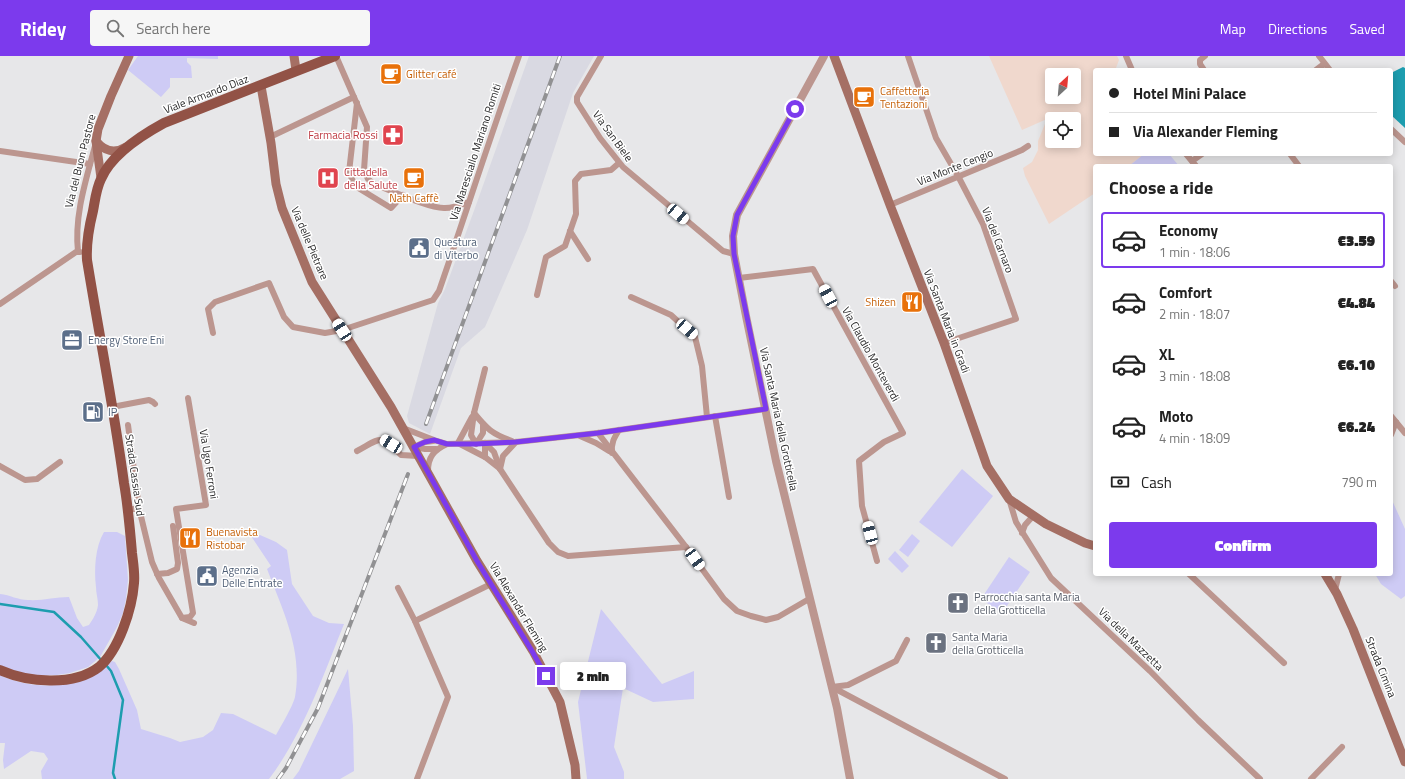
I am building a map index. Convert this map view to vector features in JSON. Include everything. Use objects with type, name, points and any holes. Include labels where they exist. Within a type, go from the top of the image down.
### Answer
[{"type":"main road","name":"Via del Buon Pastore","points":[[96,140],[98,129],[129,56]]},
{"type":"main road","points":[[294,56],[296,70]]},
{"type":"main road","name":"Viale Armando Diaz","points":[[101,178],[113,160],[127,147],[150,130],[164,123],[261,86],[296,70],[336,56]]},
{"type":"main road","name":"Via Santa Maria in Gradi","points":[[834,56],[944,343],[987,466],[1009,499],[1046,524],[1084,543],[1093,545]]},
{"type":"main road","name":"Via delle Pietrare","points":[[261,86],[276,184],[282,208],[312,282],[403,428],[429,475]]},
{"type":"main road","points":[[96,140],[103,148],[111,151],[119,151],[127,147]]},
{"type":"main road","points":[[96,140],[101,178]]},
{"type":"main road","name":"Strada Cassia Sud","points":[[0,670],[29,680],[44,681],[59,680],[84,675],[97,668],[108,657],[123,630],[132,600],[134,580],[128,510],[112,407],[86,260],[82,253],[101,178]]},
{"type":"main road","name":"Via Alexander Fleming","points":[[429,475],[491,584],[532,651],[560,702],[573,753],[576,779]]},
{"type":"main road","points":[[1326,576],[1333,586]]},
{"type":"main road","name":"Strada Cimina","points":[[1333,586],[1356,636],[1405,762]]},
{"type":"street","points":[[336,56],[367,127],[364,170],[368,179],[374,184],[443,209],[453,208],[469,202]]},
{"type":"street","name":"Via Maresciallo Mariano Romiti","points":[[342,330],[433,300],[439,290],[519,56]]},
{"type":"street","name":"Via San Biele","points":[[601,56],[577,97],[577,102],[600,138],[622,167],[723,251],[734,254]]},
{"type":"street","name":"Via Santa Maria della Grotticella","points":[[824,56],[737,215],[733,236],[734,254],[776,460],[809,599],[832,686],[850,779]]},
{"type":"street","name":"Via del Carnaro","points":[[908,56],[936,138],[983,224],[1016,319],[944,343]]},
{"type":"street","points":[[1126,56],[1131,68]]},
{"type":"street","points":[[1203,68],[1200,64],[1200,60],[1205,56]]},
{"type":"street","points":[[1319,56],[1328,68]]},
{"type":"street","points":[[1319,68],[1324,64]]},
{"type":"street","points":[[270,137],[354,97]]},
{"type":"street","points":[[357,103],[349,172],[355,186],[391,208],[403,195]]},
{"type":"street","points":[[1393,131],[1405,142]]},
{"type":"street","name":"Via del Buon Pastore","points":[[82,253],[78,220],[83,192],[96,140]]},
{"type":"street","name":"Via Monte Cengio","points":[[890,205],[1022,150],[1028,146]]},
{"type":"street","points":[[0,151],[90,164]]},
{"type":"street","points":[[1188,156],[1194,164],[1200,156]]},
{"type":"street","points":[[537,295],[546,257],[565,246],[576,214],[574,181],[581,174],[611,170],[619,163]]},
{"type":"street","points":[[570,231],[588,259]]},
{"type":"street","points":[[0,304],[76,252],[82,253]]},
{"type":"street","name":"Via Claudio Monteverdi","points":[[739,278],[813,269],[903,433],[884,442],[859,461],[862,506],[877,561]]},
{"type":"street","points":[[213,333],[208,309],[215,302],[269,283],[284,317],[293,327],[326,333],[342,330]]},
{"type":"street","points":[[631,297],[671,315],[695,336],[702,366],[707,417]]},
{"type":"street","points":[[476,444],[471,435],[474,413],[485,369]]},
{"type":"street","name":"Via Ugo Ferroni","points":[[182,618],[190,617],[193,613],[176,509],[206,505],[188,398]]},
{"type":"street","points":[[112,407],[149,400],[155,404]]},
{"type":"street","points":[[414,447],[436,449],[447,444],[516,442],[578,436],[766,409]]},
{"type":"street","points":[[474,413],[496,436],[516,442]]},
{"type":"street","points":[[458,443],[474,413]]},
{"type":"street","points":[[715,416],[729,497]]},
{"type":"street","points":[[1393,418],[1405,433]]},
{"type":"street","points":[[1393,430],[1396,422]]},
{"type":"street","points":[[476,444],[483,433],[483,424]]},
{"type":"street","points":[[128,425],[139,508],[152,562],[157,574],[182,618],[194,623]]},
{"type":"street","points":[[403,428],[447,444]]},
{"type":"street","points":[[612,452],[614,438],[619,430]]},
{"type":"street","points":[[598,433],[724,599],[737,611],[766,620],[778,617],[809,599]]},
{"type":"street","points":[[596,443],[598,433]]},
{"type":"street","points":[[578,436],[596,443],[612,452]]},
{"type":"street","points":[[357,452],[379,440],[384,440],[391,444],[401,455],[418,456]]},
{"type":"street","points":[[414,447],[434,440]]},
{"type":"street","points":[[500,469],[503,456],[516,442]]},
{"type":"street","points":[[458,443],[485,457],[500,469]]},
{"type":"street","points":[[485,443],[494,452],[500,469],[549,543],[558,552],[568,556],[686,547]]},
{"type":"street","points":[[485,443],[485,457]]},
{"type":"street","points":[[429,475],[428,463],[436,449]]},
{"type":"street","points":[[0,466],[25,480],[37,479],[60,462]]},
{"type":"street","name":"Via della Mazzetta","points":[[1009,499],[1016,522],[1051,578],[1150,670],[1198,720],[1260,779]]},
{"type":"street","points":[[128,510],[139,508]]},
{"type":"street","points":[[1022,533],[1025,525],[1033,516]]},
{"type":"street","points":[[157,574],[168,573],[177,569],[178,563],[173,526]]},
{"type":"street","points":[[1191,576],[1284,663]]},
{"type":"street","points":[[1333,586],[1338,576]]},
{"type":"street","points":[[415,621],[491,584]]},
{"type":"street","points":[[398,588],[415,621],[448,697],[418,779]]},
{"type":"street","points":[[832,686],[848,685],[896,661],[907,640]]},
{"type":"street","points":[[832,686],[1005,779]]},
{"type":"street","points":[[1311,779],[1342,747]]},
{"type":"shaded area","points":[[138,56],[218,56],[218,59],[187,58],[187,62],[191,66],[192,78],[170,78],[170,87],[161,97],[128,70]]},
{"type":"shaded area","points":[[529,56],[594,56],[573,93],[527,230],[485,327],[461,348],[430,434],[409,423],[407,416],[438,303],[445,289],[475,208]]},
{"type":"shaded area","points":[[989,56],[1117,56],[1119,60],[1116,68],[1093,68],[1093,156],[1142,156],[1132,164],[1093,164],[1093,194],[1049,224],[1025,176],[1023,168],[1032,162],[1038,150],[1038,141],[1045,124],[1045,148],[1081,148],[1081,112],[1045,112],[1045,120],[1022,130]]},
{"type":"shaded area","points":[[1403,67],[1405,68],[1405,128],[1393,117],[1393,72]]},
{"type":"shaded area","points":[[1142,156],[1171,156],[1177,164],[1132,164]]},
{"type":"shaded area","points":[[962,469],[993,496],[952,547],[919,522]]},
{"type":"shaded area","points":[[1393,502],[1405,529],[1405,596],[1401,599],[1381,584],[1376,576],[1393,576]]},
{"type":"shaded area","points":[[104,532],[117,532],[125,536],[128,580],[123,613],[100,657],[88,667],[70,673],[57,675],[30,676],[0,666],[0,594],[28,600],[69,597],[77,618],[83,627],[89,625],[96,613],[98,605],[95,566],[97,552]]},
{"type":"shaded area","points":[[912,534],[920,541],[908,557],[899,550]]},
{"type":"shaded area","points":[[260,535],[276,542],[287,550],[292,584],[313,616],[329,623],[344,624],[302,724],[281,762],[269,779],[42,779],[41,771],[48,759],[44,753],[31,751],[4,769],[3,760],[5,743],[0,743],[0,675],[28,684],[58,685],[87,677],[112,661],[115,662],[119,669],[137,710],[141,729],[180,742],[203,737],[213,730],[221,713],[233,714],[276,735],[294,701],[297,680],[296,663],[290,631],[267,569],[271,566],[251,536]]},
{"type":"shaded area","points":[[895,551],[909,566],[902,573],[888,559]]},
{"type":"shaded area","points":[[1009,557],[1030,572],[1002,613],[981,599]]},
{"type":"shaded area","points":[[601,609],[662,684],[694,671],[694,699],[653,702],[623,688],[614,747],[624,772],[624,779],[587,779],[578,702]]},
{"type":"shaded area","points":[[348,669],[353,726],[354,771],[340,779],[293,779],[299,771]]},
{"type":"waterway","points":[[0,604],[54,612],[81,637],[102,661]]},
{"type":"waterway","points":[[106,665],[111,671],[123,700],[113,773],[115,779]]},
{"type":"railway","points":[[426,424],[560,56]]},
{"type":"railway","points":[[278,779],[286,768],[318,708],[408,474]]},
{"type":"place","name":"Glitter café","points":[[391,74]]},
{"type":"place","name":"Caffetteria Tentazioni","points":[[864,97]]},
{"type":"place","name":"Farmacia Rossi","points":[[393,135]]},
{"type":"place","name":"Cittadella della Salute","points":[[328,178]]},
{"type":"place","name":"Nath Caffè","points":[[414,178]]},
{"type":"place","name":"Questura di Viterbo","points":[[419,248]]},
{"type":"place","name":"Shizen","points":[[912,302]]},
{"type":"place","name":"Energy Store Eni","points":[[72,340]]},
{"type":"place","name":"IP","points":[[93,412]]},
{"type":"place","name":"Buenavista Ristobar","points":[[190,538]]},
{"type":"place","name":"Agenzia Delle Entrate","points":[[207,576]]},
{"type":"place","name":"Parrocchia santa Maria della Grotticella","points":[[958,603]]},
{"type":"place","name":"Santa Maria della Grotticella","points":[[936,643]]},
{"type":"route","points":[[546,676],[477,561],[414,447],[434,440],[447,444],[516,442],[598,433],[766,409],[734,254],[733,236],[737,215],[795,109]]}]
